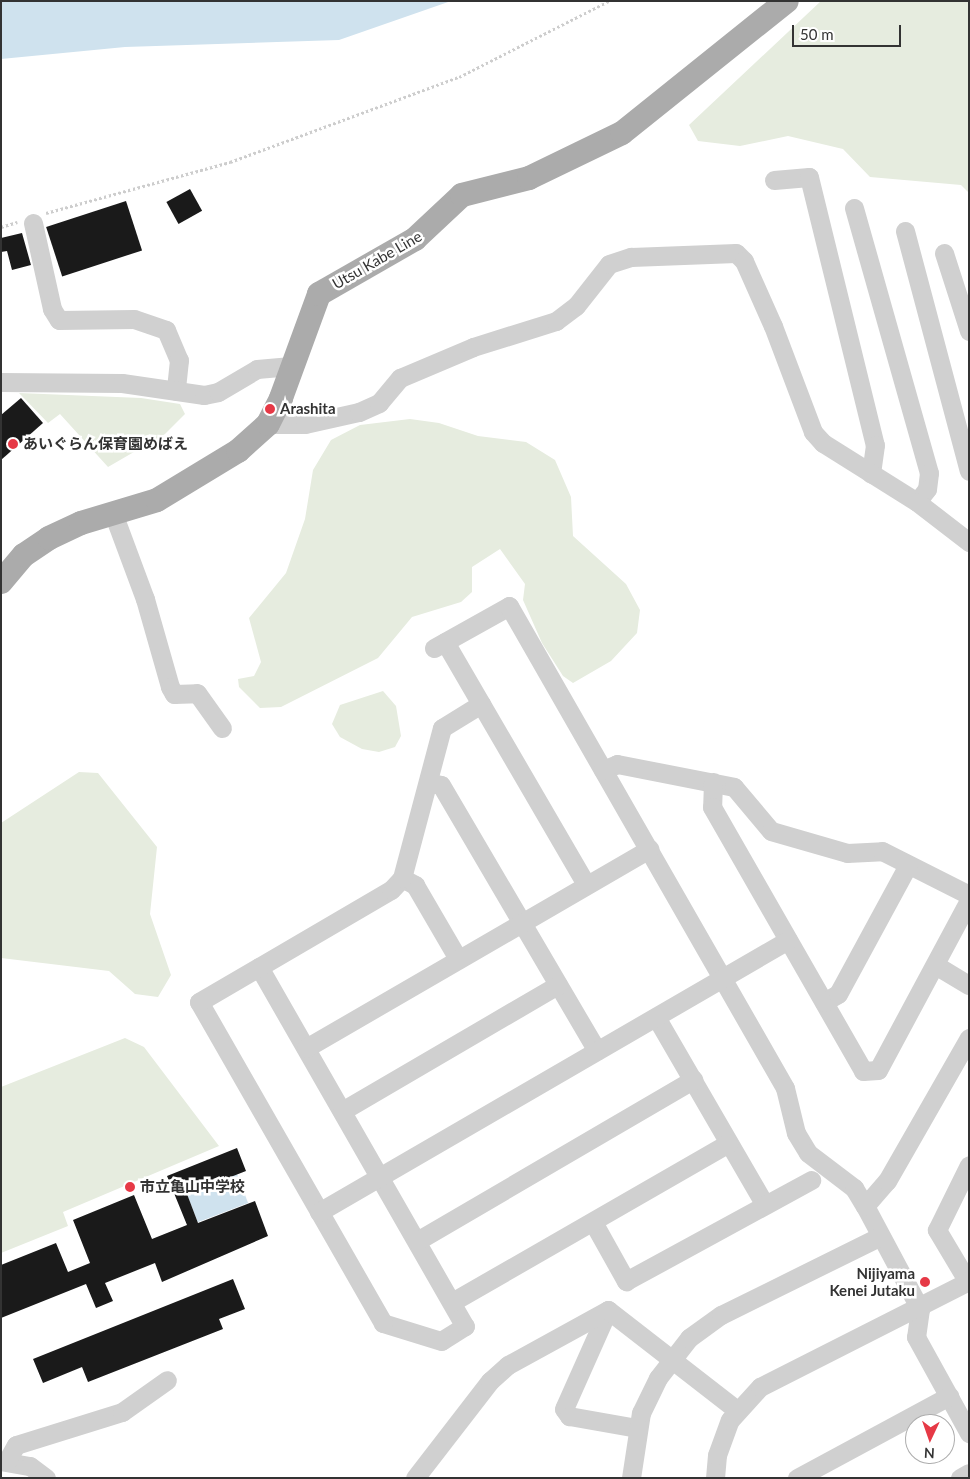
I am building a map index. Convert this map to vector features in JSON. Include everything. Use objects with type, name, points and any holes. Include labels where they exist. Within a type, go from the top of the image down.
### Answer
[{"type":"main road","name":"Utsu Kabe Line","points":[[1,582],[24,555],[49,538],[182,488],[238,451],[268,424],[319,294],[415,239],[462,195],[529,178],[581,157],[622,133],[787,1]]},
{"type":"street","points":[[774,180],[809,177],[875,444],[871,474]]},
{"type":"street","points":[[854,208],[929,473],[927,489],[917,502]]},
{"type":"street","points":[[31,219],[52,309],[59,320],[134,319],[166,330],[179,360],[176,391]]},
{"type":"street","points":[[905,231],[969,471]]},
{"type":"street","points":[[268,424],[305,424],[359,412],[379,402],[400,378],[473,347],[556,321],[576,306],[609,264],[631,257],[736,253],[744,261],[773,326],[812,432],[822,443],[917,502],[969,542]]},
{"type":"street","points":[[944,253],[969,331]]},
{"type":"street","points":[[1,382],[122,383],[176,391],[218,392],[257,369],[290,366]]},
{"type":"street","points":[[113,513],[145,599],[170,687],[174,694],[197,693],[222,728]]},
{"type":"street","points":[[586,884],[481,704],[439,645],[509,606],[785,1088],[796,1133],[808,1153],[854,1188],[865,1206],[920,1309],[916,1337],[969,1433]]},
{"type":"street","points":[[259,967],[465,1326],[441,1341],[382,1323],[199,1002],[259,967],[391,890],[402,878],[442,728],[481,704]]},
{"type":"street","points":[[603,770],[617,764],[734,787],[771,830],[847,853],[882,851],[969,895]]},
{"type":"street","points":[[428,782],[441,785],[596,1051]]},
{"type":"street","points":[[714,782],[712,807],[863,1071],[878,1070],[937,966],[969,900]]},
{"type":"street","points":[[306,1048],[649,849]]},
{"type":"street","points":[[824,1002],[838,994],[908,865]]},
{"type":"street","points":[[402,878],[415,885],[458,959]]},
{"type":"street","points":[[319,1212],[788,940]]},
{"type":"street","points":[[937,966],[969,985]]},
{"type":"street","points":[[342,1111],[558,986]]},
{"type":"street","points":[[656,1016],[764,1206]]},
{"type":"street","points":[[865,1206],[887,1181],[969,1038]]},
{"type":"street","points":[[417,1241],[693,1080]]},
{"type":"street","points":[[452,1302],[729,1143]]},
{"type":"street","points":[[715,1478],[723,1434],[737,1410],[760,1387],[920,1309],[968,1281],[937,1230],[969,1165]]},
{"type":"street","points":[[593,1222],[626,1281],[811,1180]]},
{"type":"street","points":[[631,1478],[637,1428],[658,1378],[689,1338],[721,1315],[881,1236]]},
{"type":"street","points":[[608,1310],[737,1410]]},
{"type":"street","points":[[608,1310],[564,1409],[569,1416],[637,1428]]},
{"type":"street","points":[[416,1478],[490,1381],[508,1365],[608,1310]]},
{"type":"street","points":[[46,1478],[30,1466],[4,1461],[16,1445],[122,1412],[167,1380]]},
{"type":"street","points":[[799,1477],[949,1396]]},
{"type":"street","points":[[960,1478],[969,1473]]},
{"type":"path","points":[[1,227],[230,162],[495,62],[609,1]]},
{"type":"shaded area","points":[[821,1],[969,1],[969,193],[961,185],[870,177],[843,149],[788,136],[740,146],[698,141],[689,125]]},
{"type":"shaded area","points":[[19,393],[141,398],[180,404],[185,414],[165,434],[108,467],[60,414],[48,423]]},
{"type":"shaded area","points":[[410,419],[439,423],[478,436],[526,442],[555,460],[571,497],[573,536],[626,584],[640,610],[637,633],[611,661],[573,683],[563,676],[542,643],[523,600],[525,584],[500,549],[472,567],[472,592],[461,602],[412,617],[378,658],[281,707],[260,708],[239,687],[238,679],[254,676],[261,662],[249,618],[286,573],[305,519],[313,470],[331,440],[360,425]]},
{"type":"shaded area","points":[[383,691],[396,706],[401,736],[395,747],[379,752],[362,749],[340,737],[332,724],[340,705]]},
{"type":"shaded area","points":[[79,772],[98,773],[157,847],[150,914],[171,975],[158,997],[135,994],[109,971],[1,958],[1,823]]},
{"type":"shaded area","points":[[125,1038],[144,1047],[219,1146],[63,1212],[68,1226],[1,1253],[1,1087]]},
{"type":"water","points":[[1,1],[451,1],[339,40],[125,47],[1,59]]},
{"type":"water","points":[[237,1174],[248,1203],[198,1222],[187,1193]]},
{"type":"building","points":[[190,189],[202,211],[179,224],[166,202]]},
{"type":"building","points":[[126,201],[142,250],[62,276],[46,227]]},
{"type":"building","points":[[22,233],[31,265],[12,270],[7,251],[1,252],[1,238]]},
{"type":"building","name":"あいぐらん保育園めばえ","points":[[21,398],[43,423],[1,460],[1,415]]},
{"type":"building","points":[[237,1148],[246,1171],[187,1194],[198,1223],[255,1201],[268,1236],[162,1282],[155,1263],[105,1283],[113,1301],[96,1308],[86,1284],[1,1318],[1,1265],[56,1243],[68,1272],[90,1263],[73,1220],[134,1195],[152,1239],[187,1225],[167,1176]]},
{"type":"building","points":[[233,1279],[245,1309],[219,1319],[223,1329],[88,1382],[82,1367],[43,1383],[33,1359]]},
{"type":"place","name":"Arashita","points":[[270,409]]},
{"type":"place","name":"あいぐらん保育園めばえ","points":[[13,444]]},
{"type":"place","name":"市立亀山中学校","points":[[130,1187]]},
{"type":"place","name":"Nijiyama Kenei Jutaku","points":[[925,1282]]}]
